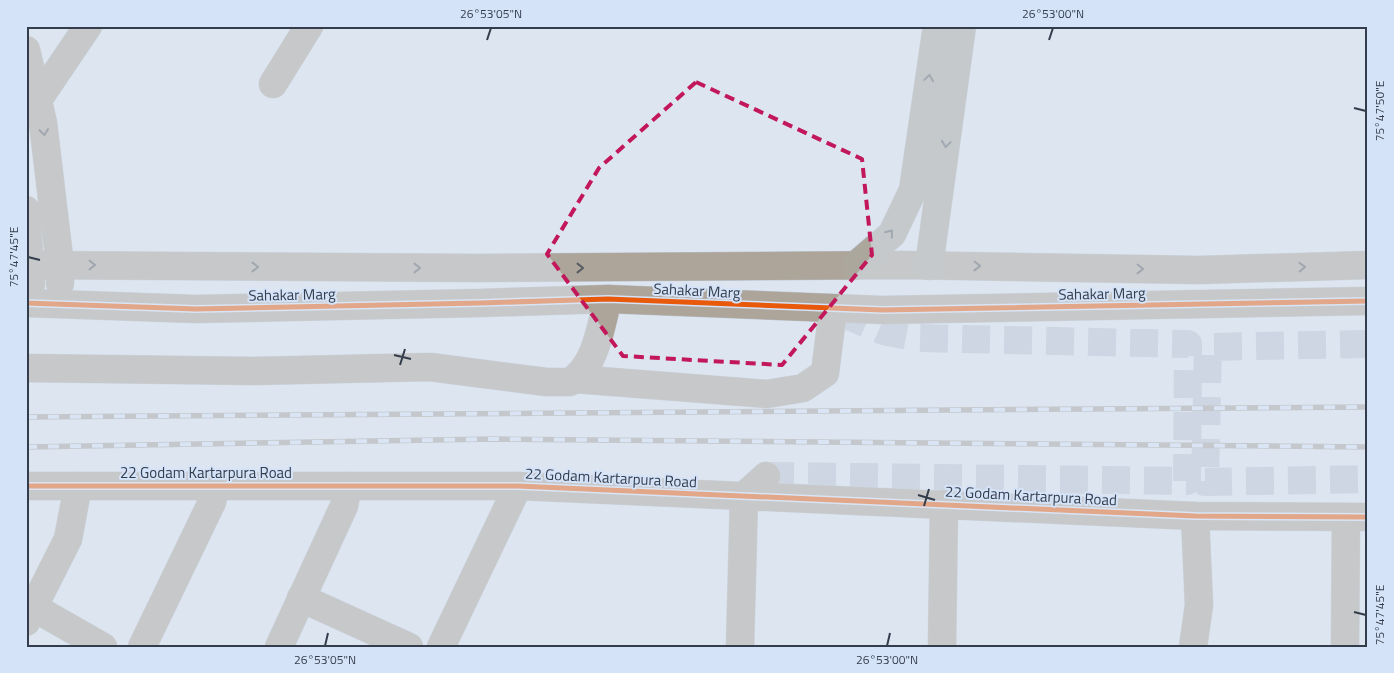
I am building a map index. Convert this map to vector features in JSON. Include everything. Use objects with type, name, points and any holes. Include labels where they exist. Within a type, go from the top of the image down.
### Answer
[{"type":"main road","points":[[854,266],[892,234],[913,190],[937,26]]},
{"type":"main road","points":[[929,266],[962,26]]},
{"type":"street","points":[[38,100],[88,26]]},
{"type":"street","points":[[272,84],[309,26]]},
{"type":"street","points":[[26,50],[43,123],[60,265],[59,303]]},
{"type":"street","points":[[26,210],[29,303]]},
{"type":"street","name":"Sahakar Marg","points":[[28,265],[480,268],[929,266],[1199,270],[1368,265]]},
{"type":"street","points":[[26,368],[255,371],[430,367],[546,382],[570,382],[586,368],[608,299]]},
{"type":"street","name":"Sahakar Marg","points":[[29,303],[196,309],[608,299],[884,310],[1368,301]]},
{"type":"street","points":[[574,379],[767,394],[803,388],[824,373],[833,309]]},
{"type":"street","points":[[740,647],[744,496],[766,476]]},
{"type":"street","name":"22 Godam Kartarpura Road","points":[[26,486],[518,486],[1195,516],[1357,518]]},
{"type":"street","points":[[78,486],[68,539],[30,614],[103,647]]},
{"type":"street","points":[[142,647],[212,502],[215,486]]},
{"type":"street","points":[[279,647],[344,506],[348,486]]},
{"type":"street","points":[[441,647],[518,486]]},
{"type":"street","points":[[942,647],[944,504]]},
{"type":"street","points":[[1193,647],[1199,605],[1195,516]]},
{"type":"street","points":[[1345,647],[1357,518]]},
{"type":"street","points":[[301,598],[409,647]]},
{"type":"highlighted area","points":[[696,82],[862,159],[872,255],[782,365],[623,356],[547,254],[599,168]]},
{"type":"tunnel","points":[[766,476],[1187,481],[1188,344],[919,338],[883,331],[833,309]]},
{"type":"tunnel","points":[[1368,344],[1208,347],[1205,482],[1368,479]]},
{"type":"railway","points":[[26,417],[1368,407]]},
{"type":"railway","points":[[26,447],[493,439],[1368,447]]},
{"type":"cycle path","points":[[26,303],[196,309],[608,299],[883,310],[1368,301]]},
{"type":"cycle path","points":[[26,486],[518,486],[1195,516],[1368,517]]}]
